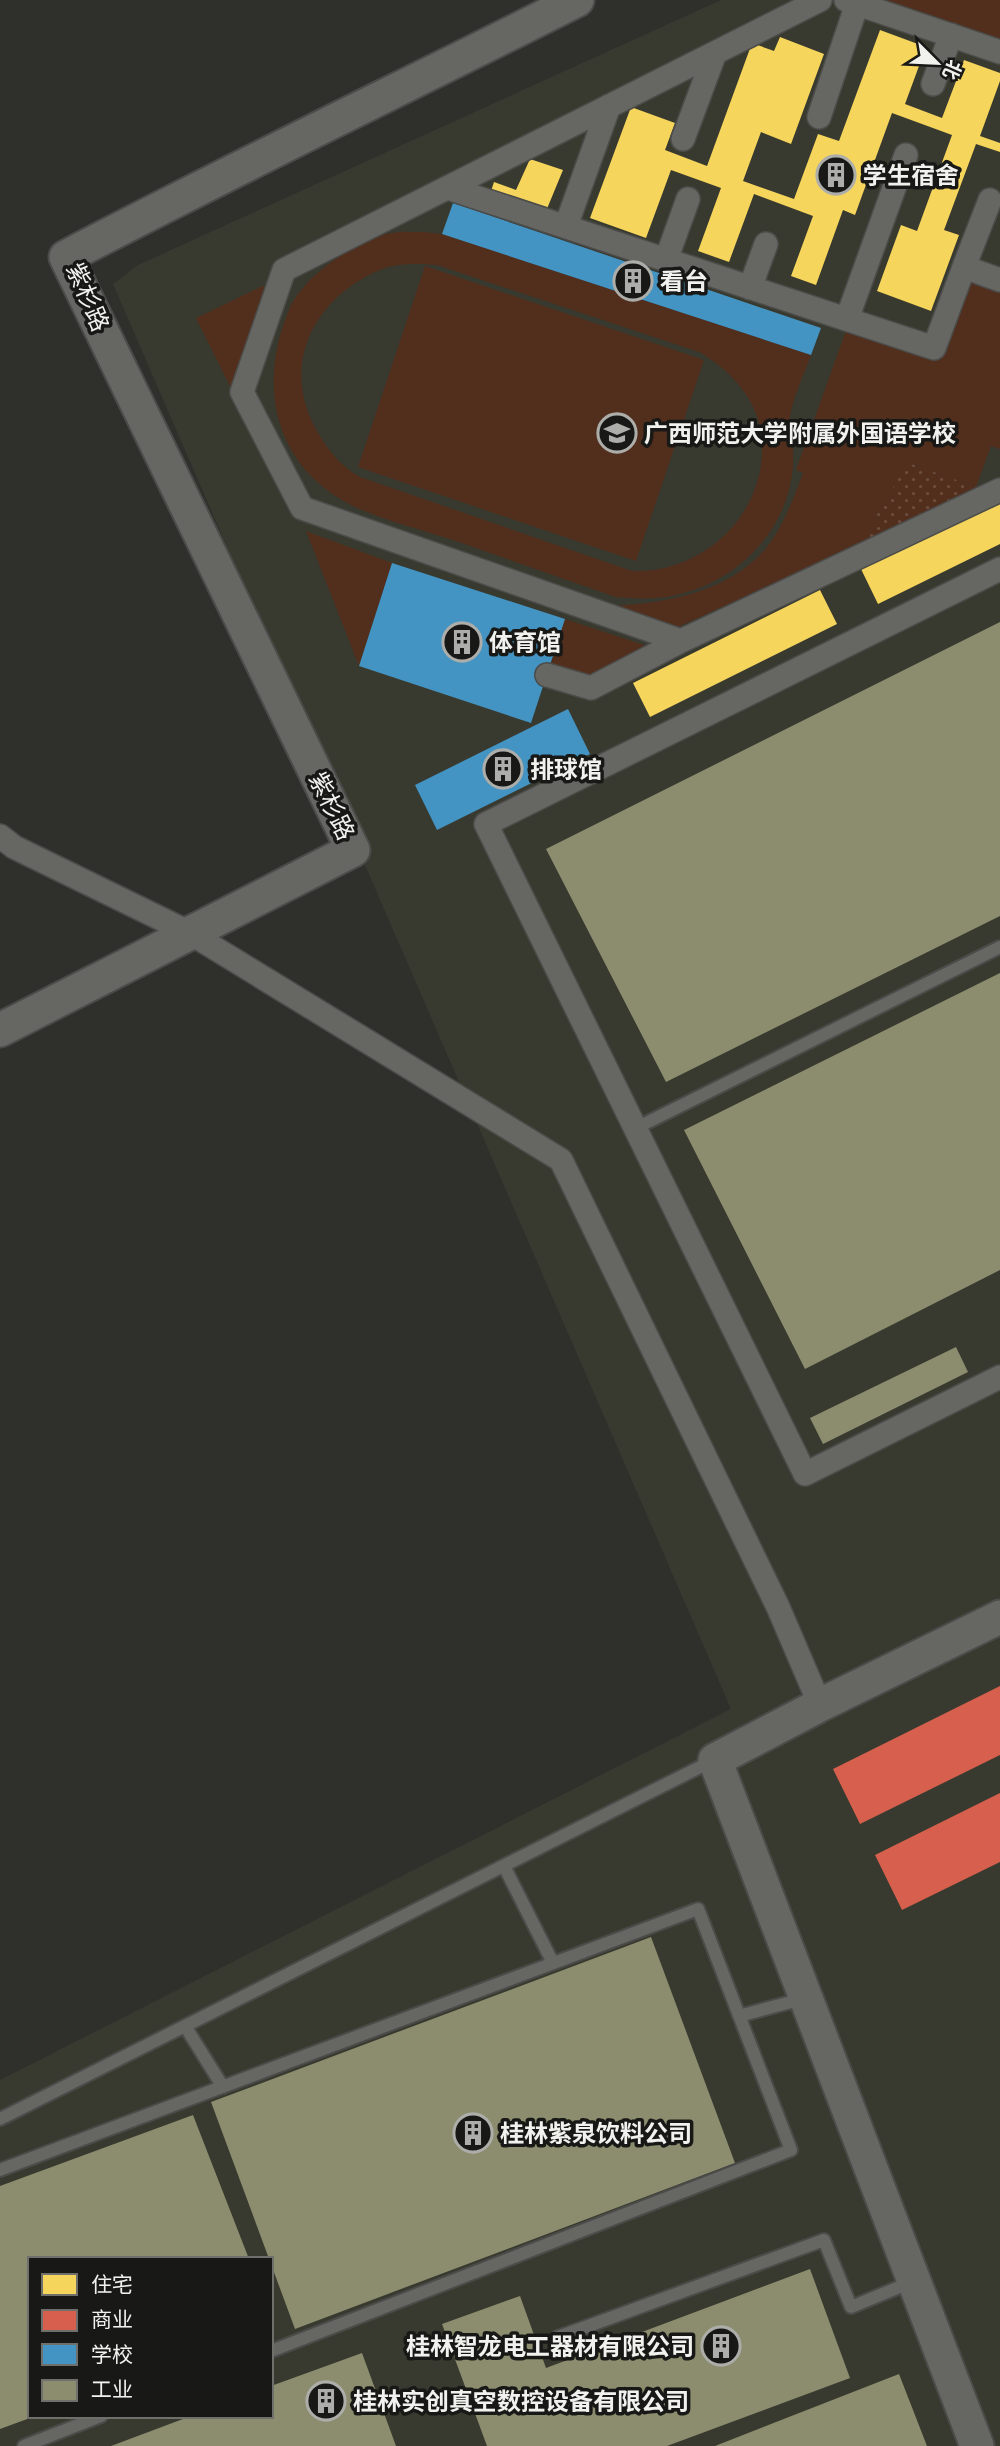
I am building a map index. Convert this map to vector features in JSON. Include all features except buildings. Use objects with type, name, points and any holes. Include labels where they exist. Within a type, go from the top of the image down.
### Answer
[{"type":"main road","name":"紫杉路","points":[[190,933],[353,850],[66,257],[270,151],[577,0]]},
{"type":"main road","points":[[0,1030],[190,933]]},
{"type":"main road","points":[[977,2446],[715,1760],[1000,1617]]},
{"type":"street","points":[[681,641],[302,508],[242,392],[284,270],[820,0]]},
{"type":"street","points":[[819,117],[852,2],[1000,52]]},
{"type":"street","points":[[933,84],[951,35]]},
{"type":"street","points":[[683,139],[715,53]]},
{"type":"street","points":[[566,226],[609,106]]},
{"type":"street","points":[[847,319],[906,155]]},
{"type":"street","points":[[448,188],[934,348],[990,200]]},
{"type":"street","points":[[666,260],[688,200]]},
{"type":"street","points":[[750,288],[765,244]]},
{"type":"street","points":[[964,267],[1000,280]]},
{"type":"street","points":[[547,675],[590,688],[681,641],[1000,490]]},
{"type":"street","points":[[1000,569],[486,824],[805,1474],[1000,1377]]},
{"type":"street","points":[[0,836],[14,847],[190,933],[561,1160],[778,1607],[820,1705]]},
{"type":"lane","points":[[636,1128],[1000,947]]},
{"type":"lane","points":[[0,2119],[715,1760]]},
{"type":"lane","points":[[504,1866],[552,1964]]},
{"type":"lane","points":[[0,2170],[698,1909],[791,2150],[273,2350]]},
{"type":"lane","points":[[739,2016],[806,1998]]},
{"type":"lane","points":[[186,2026],[223,2087]]},
{"type":"lane","points":[[558,2337],[824,2240],[851,2308],[914,2281]]},
{"type":"lane","points":[[24,2446],[97,2418]]},
{"type":"shaded area","points":[[721,0],[1000,0],[1000,2446],[0,2446],[0,2080],[731,1709],[113,284],[138,265]]},
{"type":"shaded area","points":[[877,0],[1000,0],[1000,45]]},
{"type":"shaded area","points":[[396,232],[442,234],[811,355],[791,409],[793,465],[787,497],[779,517],[754,552],[720,578],[680,594],[640,599],[616,597],[375,515],[351,505],[325,489],[304,469],[289,446],[279,421],[274,394],[274,367],[279,338],[289,310],[306,285],[347,251]],"holes":[[[437,265],[699,352],[731,376],[754,408],[761,434],[761,462],[755,487],[744,511],[728,532],[708,549],[685,561],[659,569],[632,571],[360,477],[341,463],[321,438],[306,406],[301,380],[303,356],[310,334],[323,313],[340,295],[361,280],[394,266]]]},
{"type":"shaded area","points":[[425,266],[704,360],[636,561],[358,467]]},
{"type":"shaded area","points":[[970,276],[1000,287],[1000,449],[991,446],[976,487],[903,461],[888,503],[882,501],[868,540],[676,628],[613,606],[655,602],[696,592],[735,575],[752,562],[773,539],[792,502],[803,473],[796,470],[848,325],[935,356]]},
{"type":"shaded area","points":[[265,285],[231,388],[196,318]]},
{"type":"shaded area","points":[[903,461],[976,487],[868,540],[882,501],[888,502]]},
{"type":"shaded area","points":[[306,531],[392,563],[359,666]]},
{"type":"shaded area","points":[[565,619],[653,648],[593,679],[550,666]]},
{"type":"place","name":"学生宿舍","points":[[836,175]]},
{"type":"place","name":"看台","points":[[633,281]]},
{"type":"place","name":"广西师范大学附属外国语学校","points":[[617,433]]},
{"type":"place","name":"体育馆","points":[[462,642]]},
{"type":"place","name":"排球馆","points":[[503,769]]},
{"type":"place","name":"桂林紫泉饮料公司","points":[[473,2133]]},
{"type":"place","name":"桂林智龙电工器材有限公司","points":[[721,2346]]},
{"type":"place","name":"桂林实创真空数控设备有限公司","points":[[326,2401]]}]
